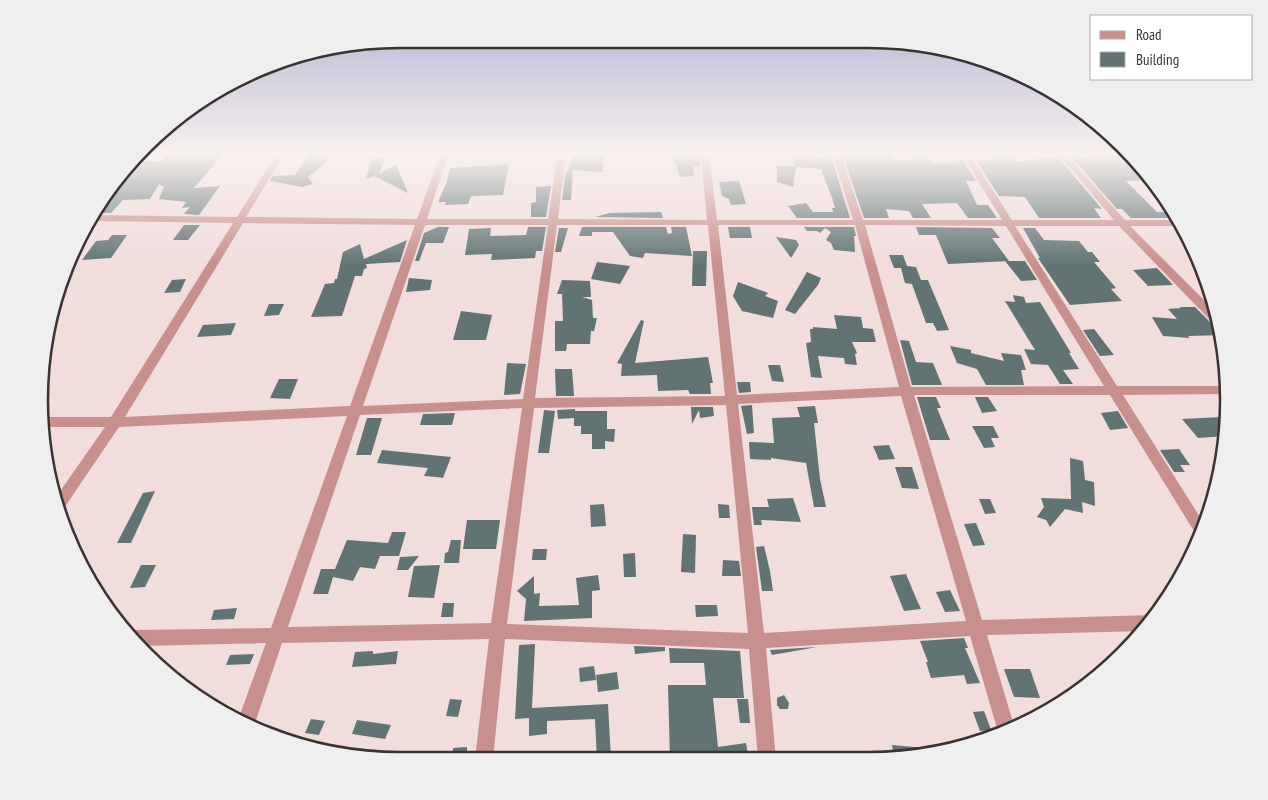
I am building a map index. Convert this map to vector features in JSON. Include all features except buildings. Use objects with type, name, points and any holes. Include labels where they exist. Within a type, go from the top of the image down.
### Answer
[{"type":"street","points":[[62,499],[116,422],[258,190]]},
{"type":"street","points":[[248,718],[433,190]]},
{"type":"street","points":[[485,752],[498,631],[557,190]]},
{"type":"street","points":[[709,190],[757,641],[766,752]]},
{"type":"street","points":[[848,190],[1005,725]]},
{"type":"street","points":[[988,190],[1198,525]]},
{"type":"street","points":[[1093,190],[1122,224],[1209,312]]},
{"type":"street","points":[[99,218],[422,222],[1173,223]]},
{"type":"street","points":[[48,422],[116,422],[529,402],[730,400],[906,392],[1220,390]]},
{"type":"street","points":[[141,638],[498,631],[757,641],[978,628],[1141,623]]}]
